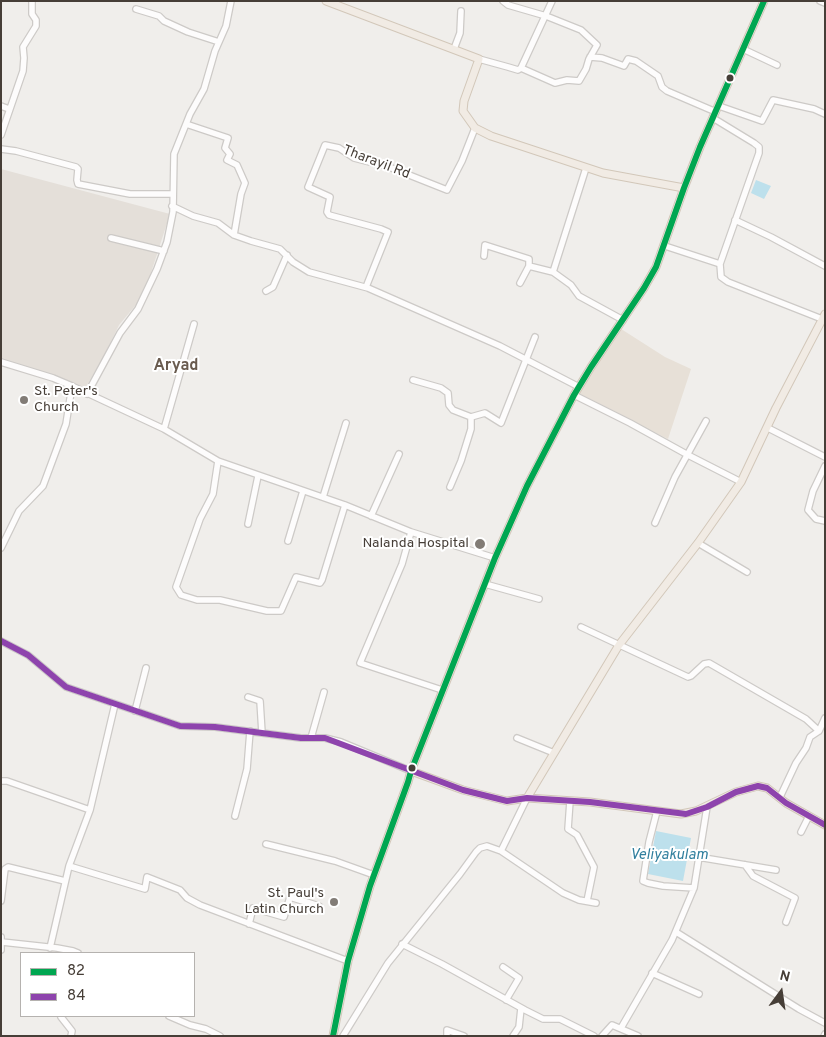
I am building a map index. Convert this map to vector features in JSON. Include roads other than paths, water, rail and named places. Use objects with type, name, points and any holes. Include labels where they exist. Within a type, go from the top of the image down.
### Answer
[{"type":"main road","points":[[327,1],[480,59],[463,111],[475,128],[511,144],[603,173],[684,188]]},
{"type":"main road","points":[[333,1036],[348,961],[374,875],[411,771],[495,558],[526,486],[574,396],[590,367],[644,288],[665,246],[684,188],[764,1]]},
{"type":"main road","points":[[527,798],[619,645],[698,543],[741,482],[776,408],[823,319]]},
{"type":"main road","points":[[411,771],[463,790],[512,801],[527,798],[570,801],[686,814],[707,807],[736,792],[758,786],[767,788],[786,802],[825,825]]},
{"type":"street","points":[[1,135],[23,71],[23,47],[36,26],[36,20],[32,14],[32,1]]},
{"type":"street","points":[[87,394],[120,333],[138,309],[153,281],[164,251],[173,212],[174,154],[204,88],[218,42],[226,26],[231,1]]},
{"type":"street","points":[[480,59],[518,70],[521,68],[555,83],[567,80],[579,81],[597,45],[581,30],[546,16],[508,5],[503,1]]},
{"type":"street","points":[[521,68],[552,1]]},
{"type":"street","points":[[820,1],[825,3]]},
{"type":"street","points":[[136,9],[159,16],[164,21],[188,32],[218,42]]},
{"type":"street","points":[[454,49],[460,33],[461,11]]},
{"type":"street","points":[[743,49],[777,65]]},
{"type":"street","points":[[590,57],[602,58],[624,66],[628,59],[636,61],[658,76],[662,87],[667,91],[716,112],[762,121],[773,100],[814,109],[825,114]]},
{"type":"street","points":[[1,106],[9,109]]},
{"type":"street","points":[[716,112],[759,147],[759,153],[720,264],[721,277],[728,282],[823,319]]},
{"type":"street","points":[[186,124],[228,138],[225,148],[230,154],[227,160],[237,165],[245,183],[241,194],[234,235]]},
{"type":"street","name":"Tharayil Rd","points":[[366,287],[388,232],[381,228],[329,215],[327,212],[330,197],[308,187],[325,145],[339,148],[354,158],[389,167],[447,190],[475,128]]},
{"type":"street","points":[[1,149],[76,167],[78,169],[76,180],[78,184],[130,194],[173,194]]},
{"type":"street","points":[[553,272],[586,168]]},
{"type":"street","points":[[172,206],[193,216],[218,222],[234,235],[251,242],[280,249],[300,267],[309,272],[366,287],[500,346],[579,387]]},
{"type":"street","points":[[735,220],[825,266]]},
{"type":"street","points":[[111,238],[164,251]]},
{"type":"street","points":[[484,256],[486,245],[529,259],[529,266],[520,283]]},
{"type":"street","points":[[665,246],[720,264]]},
{"type":"street","points":[[266,291],[273,287],[287,255]]},
{"type":"street","points":[[529,266],[553,272],[571,286],[579,296],[623,320]]},
{"type":"street","points":[[164,429],[194,324]]},
{"type":"street","points":[[413,380],[441,388],[448,393],[449,405],[453,410],[471,416],[485,413],[501,423],[535,337]]},
{"type":"street","points":[[1,362],[72,386],[164,429],[218,461],[346,505],[411,532],[495,558]]},
{"type":"street","points":[[1,548],[19,511],[43,486],[66,424],[72,386]]},
{"type":"street","points":[[574,396],[630,423],[741,482]]},
{"type":"street","points":[[450,487],[471,430],[471,416]]},
{"type":"street","points":[[655,523],[675,477],[706,421]]},
{"type":"street","points":[[323,497],[346,423]]},
{"type":"street","points":[[768,428],[825,457]]},
{"type":"street","points":[[372,516],[399,454]]},
{"type":"street","points":[[218,461],[213,494],[200,519],[176,587],[181,595],[197,600],[220,600],[267,610],[281,611],[296,577],[320,583],[322,580],[346,505]]},
{"type":"street","points":[[825,466],[813,491],[808,510],[816,518],[825,522]]},
{"type":"street","points":[[248,524],[258,476]]},
{"type":"street","points":[[288,541],[303,490]]},
{"type":"street","points":[[411,532],[402,564],[360,663],[442,690]]},
{"type":"street","points":[[698,543],[747,572]]},
{"type":"street","points":[[485,584],[539,599]]},
{"type":"street","points":[[581,626],[688,677],[704,664],[709,663],[806,719],[820,731]]},
{"type":"street","points":[[1,641],[28,655],[66,687],[180,726],[216,727],[294,738],[325,738],[341,742],[411,771]]},
{"type":"street","points":[[135,711],[146,668]]},
{"type":"street","points":[[311,738],[324,692]]},
{"type":"street","points":[[248,697],[260,701],[262,733]]},
{"type":"street","points":[[50,948],[69,866],[90,810],[115,704]]},
{"type":"street","points":[[780,797],[810,737],[820,731],[825,718]]},
{"type":"street","points":[[235,816],[247,765],[250,731]]},
{"type":"street","points":[[517,738],[554,753]]},
{"type":"street","points":[[1,781],[7,780],[90,810]]},
{"type":"street","points":[[501,852],[527,798]]},
{"type":"street","points":[[570,801],[568,829],[577,835],[594,867],[587,901]]},
{"type":"street","points":[[621,1028],[676,932],[694,888],[707,807]]},
{"type":"street","points":[[657,811],[648,842],[643,875],[644,880],[648,884],[694,888]]},
{"type":"street","points":[[801,832],[809,816]]},
{"type":"street","points":[[266,844],[335,861],[374,875]]},
{"type":"street","points":[[343,1036],[388,963],[480,848],[487,846],[501,852],[563,893],[596,903]]},
{"type":"street","points":[[698,857],[776,870]]},
{"type":"street","points":[[745,865],[753,876],[795,898],[786,922]]},
{"type":"street","points":[[69,866],[145,889],[147,877],[180,890],[187,898],[200,905],[348,961]]},
{"type":"street","points":[[1,901],[4,868],[65,881]]},
{"type":"street","points":[[249,924],[254,908],[284,917],[290,897],[319,906]]},
{"type":"street","points":[[676,932],[799,1009],[825,1023]]},
{"type":"street","points":[[1,950],[2,939],[76,952]]},
{"type":"street","points":[[402,944],[543,1019],[555,1018],[565,1021],[594,1036]]},
{"type":"street","points":[[503,967],[519,978],[506,1000]]},
{"type":"street","points":[[652,973],[699,994]]},
{"type":"street","points":[[513,1036],[519,1027],[521,1008]]},
{"type":"street","points":[[62,1017],[72,1031],[71,1036]]},
{"type":"street","points":[[171,1017],[220,1036]]},
{"type":"street","points":[[602,1036],[610,1025],[638,1036]]},
{"type":"street","points":[[447,1036],[447,1030],[464,1036]]},
{"type":"water","points":[[756,180],[771,186],[764,199],[751,193]]},
{"type":"water","name":"Veliyakulam","points":[[656,831],[691,838],[683,881],[648,874]]},
{"type":"place","name":"St. Peter's Church","points":[[24,400]]},
{"type":"place","name":"Nalanda Hospital","points":[[480,544]]},
{"type":"place","name":"St. Paul's Latin Church","points":[[334,902]]},
{"type":"district","name":"Aryad","points":[[176,367]]}]
